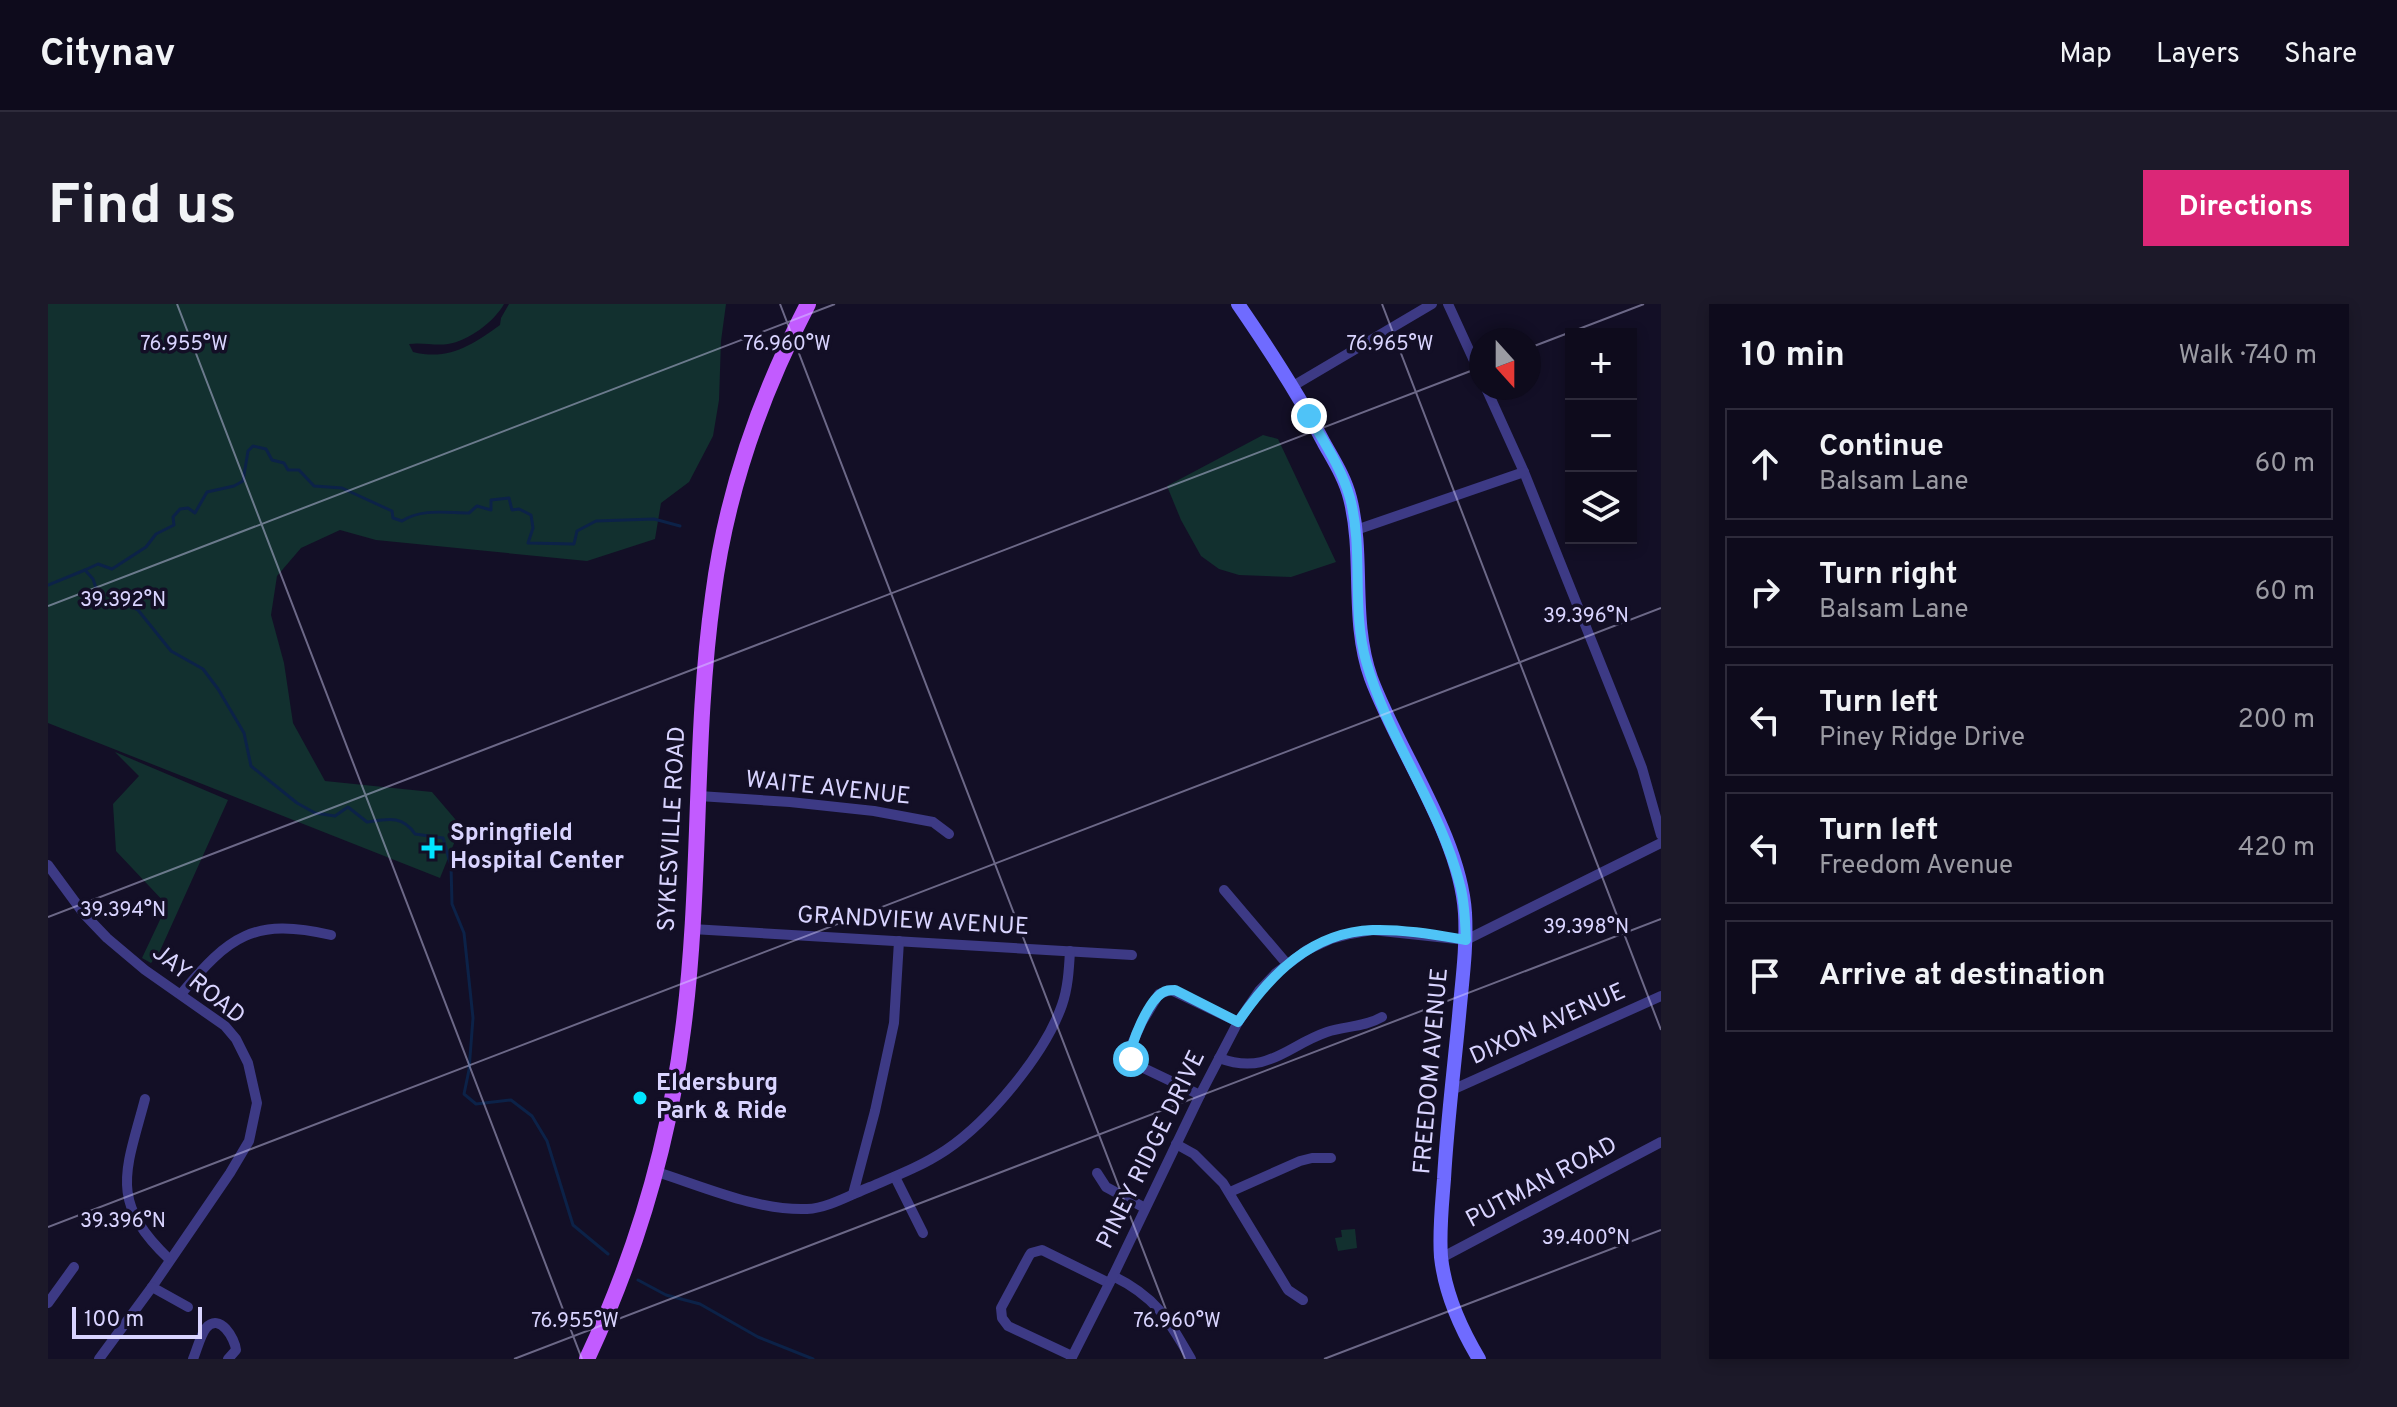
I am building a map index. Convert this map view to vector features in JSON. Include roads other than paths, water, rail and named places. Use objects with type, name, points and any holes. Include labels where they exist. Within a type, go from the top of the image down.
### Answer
[{"type":"main road","name":"SYKESVILLE ROAD","points":[[587,1359],[625,1265],[654,1171],[680,1053],[692,929],[706,655],[723,537],[755,425],[782,357],[808,304]]},
{"type":"street","name":"FREEDOM AVENUE","points":[[1238,304],[1293,386],[1343,478],[1356,530],[1359,618],[1365,658],[1383,707],[1452,855],[1461,888],[1466,940],[1441,1212],[1441,1258],[1452,1303],[1479,1359]]},
{"type":"street","points":[[1293,386],[1432,304]]},
{"type":"street","points":[[1448,304],[1469,350]]},
{"type":"street","points":[[1491,400],[1524,472],[1630,737],[1661,835]]},
{"type":"street","points":[[1356,530],[1524,472]]},
{"type":"street","name":"WAITE AVENUE","points":[[699,796],[874,811],[933,822],[949,834]]},
{"type":"street","points":[[1466,940],[1661,843]]},
{"type":"street","name":"JAY ROAD","points":[[48,865],[84,914],[107,938],[145,970],[225,1026],[236,1039],[248,1063],[257,1103],[249,1141],[230,1173],[99,1359]]},
{"type":"street","points":[[1224,890],[1287,964]]},
{"type":"street","points":[[181,994],[208,961],[238,939],[283,928],[331,935]]},
{"type":"street","name":"GRANDVIEW AVENUE","points":[[692,929],[1132,955]]},
{"type":"street","name":"PINEY RIDGE DRIVE","points":[[1071,1358],[1200,1095],[1238,1022],[1259,991],[1287,964],[1331,939],[1372,930],[1466,940]]},
{"type":"street","points":[[853,1194],[894,1023],[899,941]]},
{"type":"street","points":[[654,1171],[771,1207],[812,1209],[928,1161],[960,1140],[999,1102],[1036,1053],[1056,1019],[1065,996],[1070,951]]},
{"type":"street","points":[[1200,1095],[1133,1063],[1131,1046],[1142,1022],[1159,994],[1171,990],[1238,1022]]},
{"type":"street","name":"DIXON AVENUE","points":[[1452,1090],[1661,996]]},
{"type":"street","points":[[1219,1058],[1241,1063],[1271,1060],[1329,1031],[1372,1023],[1382,1017]]},
{"type":"street","points":[[145,1099],[128,1157],[130,1204],[146,1237],[169,1259]]},
{"type":"street","name":"PUTMAN ROAD","points":[[1441,1258],[1661,1142]]},
{"type":"street","points":[[1176,1144],[1208,1166],[1230,1192],[1288,1290],[1303,1300]]},
{"type":"street","points":[[1230,1192],[1300,1161],[1331,1158]]},
{"type":"street","points":[[1097,1173],[1106,1187],[1145,1208]]},
{"type":"street","points":[[895,1177],[923,1233]]},
{"type":"street","points":[[1071,1358],[1008,1326],[1002,1318],[1001,1308],[1029,1256],[1036,1251],[1042,1250],[1137,1288],[1159,1307],[1191,1359]]},
{"type":"street","points":[[48,1303],[74,1267]]},
{"type":"street","points":[[152,1287],[188,1307]]},
{"type":"street","points":[[193,1359],[206,1328],[218,1324],[228,1330],[235,1341],[236,1350],[228,1359]]},
{"type":"waterway","points":[[85,570],[98,564],[112,569],[146,547],[156,534],[174,525],[173,517],[180,509],[188,508],[195,513],[207,492],[243,481],[248,451],[253,446],[266,449],[272,460],[284,463],[288,470],[299,470],[314,486],[342,488],[392,511],[393,518],[402,521],[426,513],[469,513],[477,506],[491,510],[491,500],[509,498],[512,510],[519,509],[531,515],[533,528],[528,543],[574,544],[577,531],[596,521],[654,519],[680,526]]},
{"type":"waterway","points":[[48,585],[85,570],[93,579],[100,600],[109,603],[118,601],[138,610],[171,651],[203,669],[244,733],[251,766],[297,803],[315,813],[335,816],[348,807],[367,822],[400,821],[415,834],[443,838],[451,866],[452,904],[464,933],[473,1018],[464,1094],[476,1104],[511,1100],[532,1116],[547,1141],[573,1225],[608,1254]]},
{"type":"waterway","points":[[638,1280],[666,1295],[700,1304],[758,1337],[813,1359]]},
{"type":"place","name":"Springfield Hospital Center","points":[[432,848]]},
{"type":"place","name":"Eldersburg Park & Ride","points":[[640,1098]]}]
